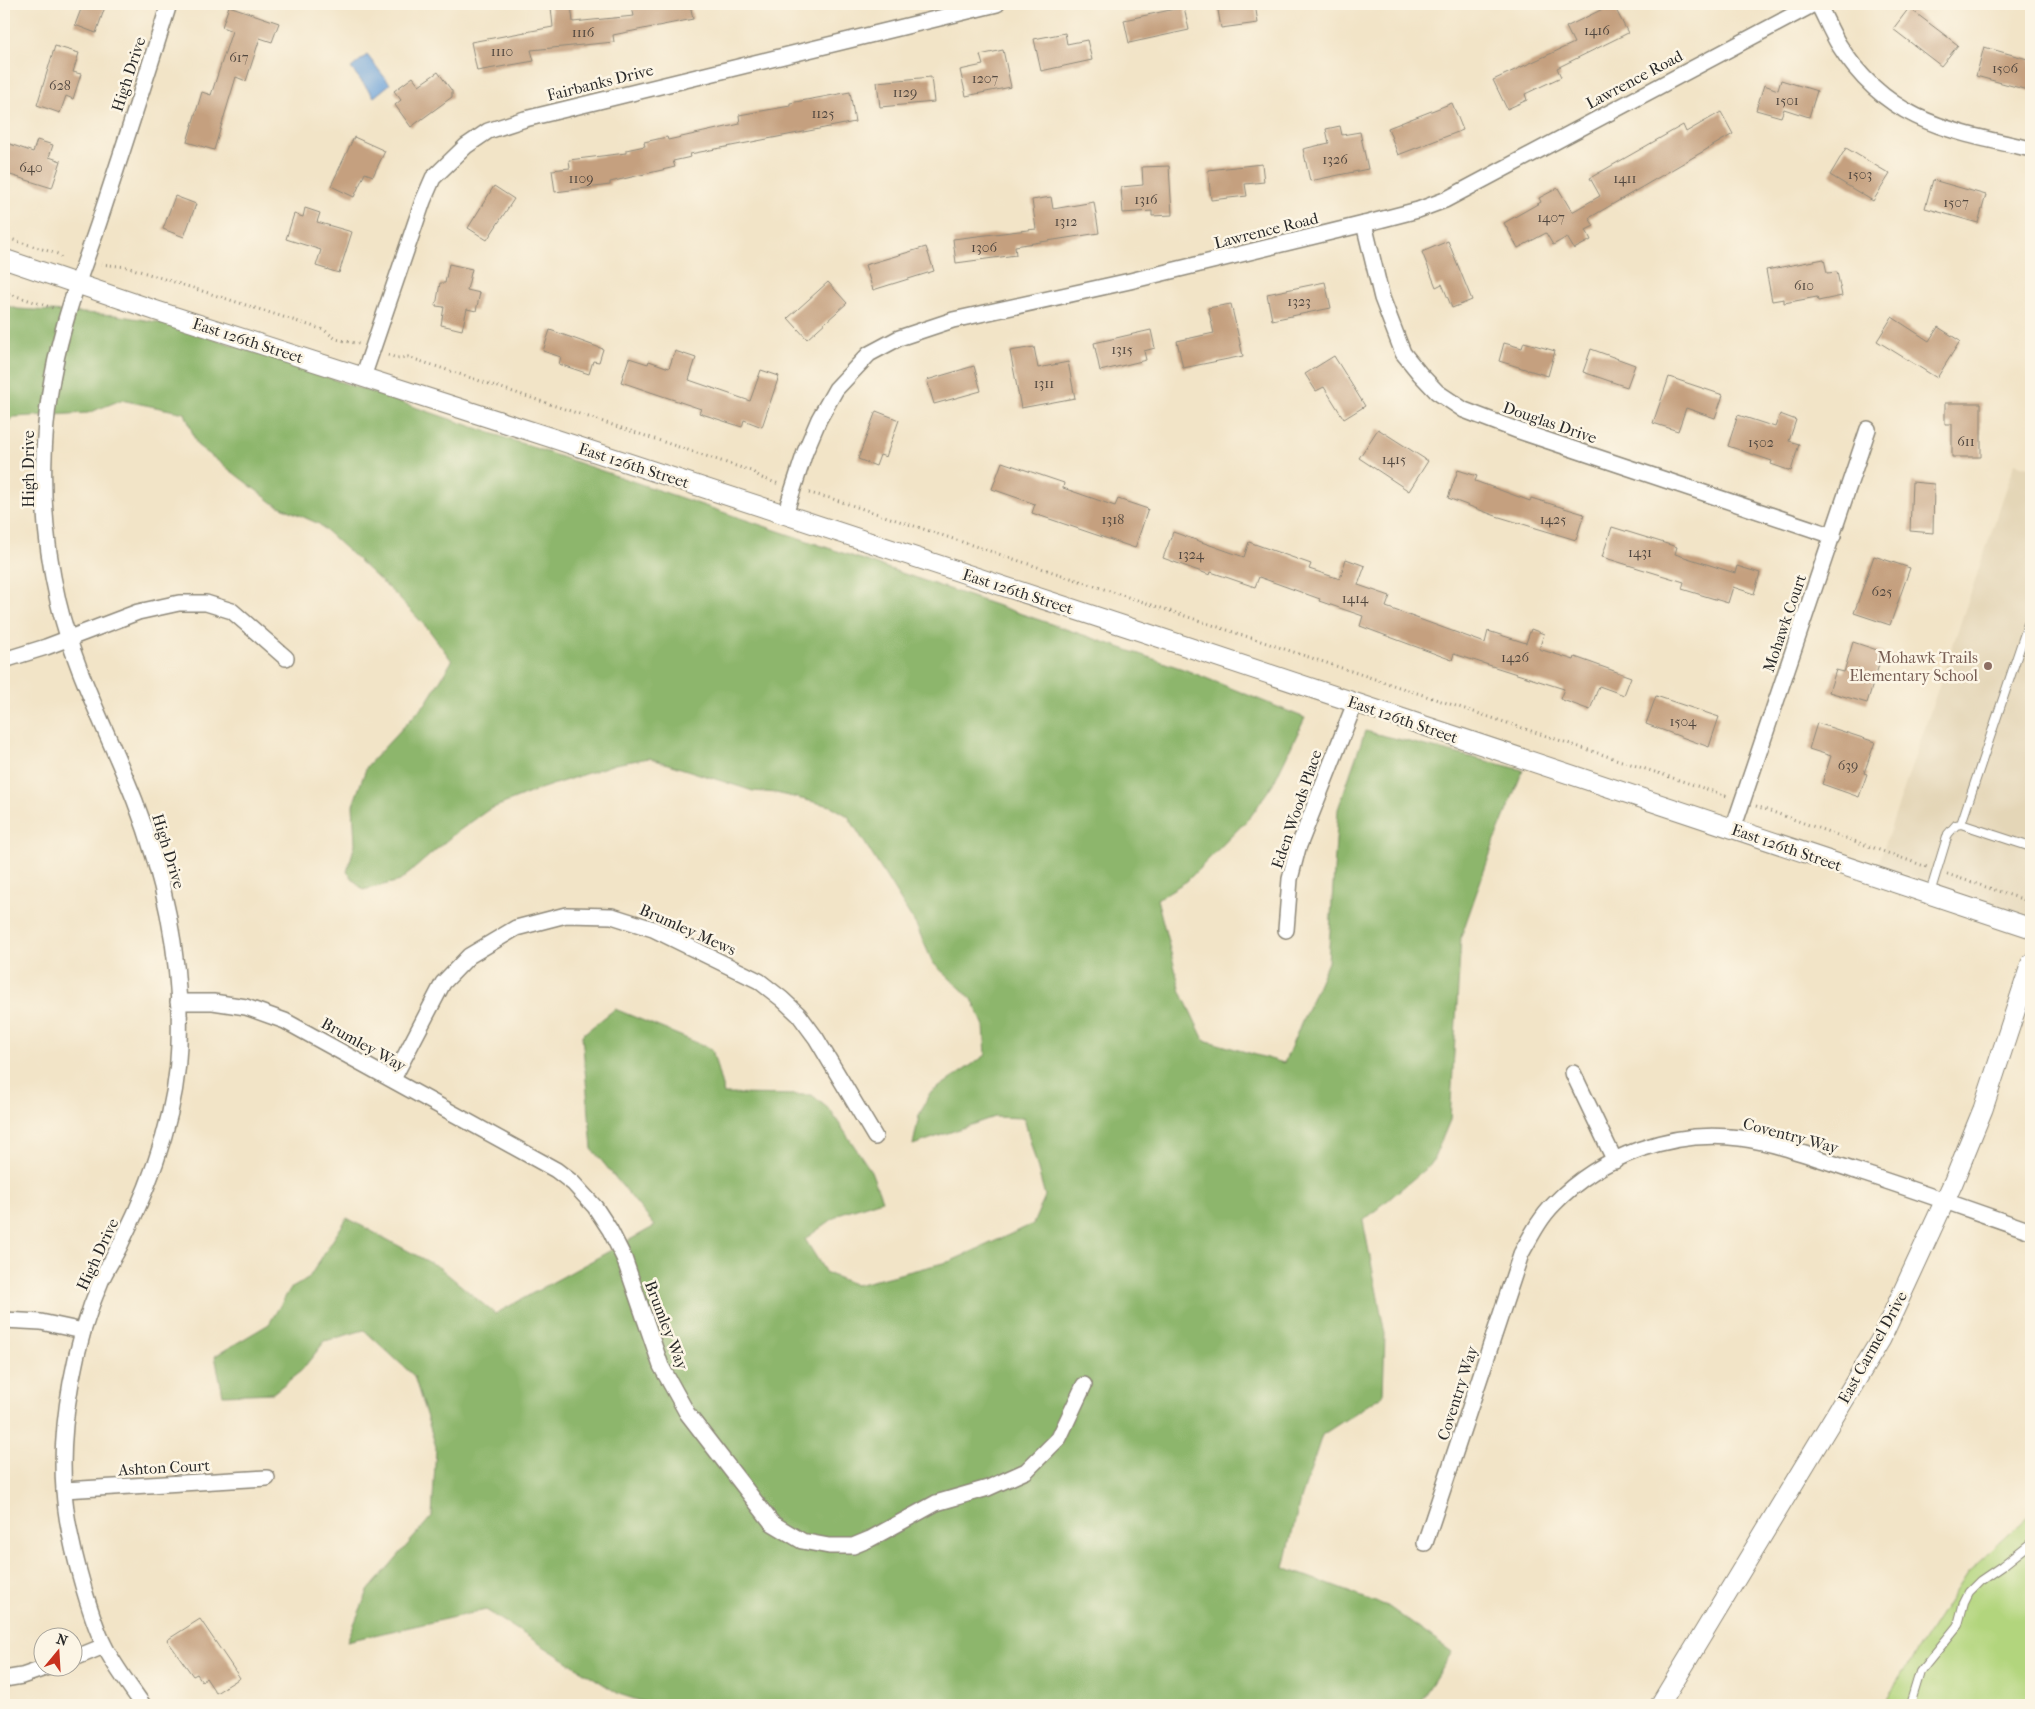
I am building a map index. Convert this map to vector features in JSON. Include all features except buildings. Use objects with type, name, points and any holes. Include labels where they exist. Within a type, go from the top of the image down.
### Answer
[{"type":"street","name":"High Drive","points":[[143,1705],[104,1646],[89,1608],[72,1547],[64,1490],[64,1434],[82,1332],[102,1279],[124,1239],[148,1184],[163,1138],[176,1086],[179,1044],[178,977],[173,935],[165,897],[136,804],[68,638],[58,601],[48,551],[44,497],[44,435],[49,389],[68,312],[169,4]]},
{"type":"street","name":"Fairbanks Drive","points":[[363,377],[419,210],[433,178],[466,146],[488,131],[525,119],[620,94],[997,4]]},
{"type":"street","name":"Lawrence Road","points":[[785,514],[819,419],[836,389],[869,354],[898,338],[953,320],[1130,281],[1418,210],[1444,200],[1814,4]]},
{"type":"street","points":[[1818,4],[1840,45],[1862,75],[1890,101],[1916,117],[1950,131],[2031,149]]},
{"type":"street","name":"Douglas Drive","points":[[1364,224],[1382,298],[1403,353],[1437,392],[1464,410],[1528,434],[1833,536]]},
{"type":"street","name":"East 126th Street","points":[[4,259],[157,311],[785,514],[2031,928]]},
{"type":"street","name":"Mohawk Court","points":[[1733,828],[1868,429]]},
{"type":"street","points":[[4,660],[138,612],[179,603],[206,603],[232,611],[286,658]]},
{"type":"street","name":"Eden Woods Place","points":[[1286,930],[1290,879],[1298,848],[1354,703]]},
{"type":"street","name":"Brumley Mews","points":[[393,1079],[443,983],[469,956],[516,928],[566,915],[612,916],[653,929],[759,981],[782,999],[799,1015],[816,1038],[875,1137]]},
{"type":"street","name":"East Carmel Drive","points":[[1660,1705],[1881,1339],[1946,1201],[1983,1109],[2031,963]]},
{"type":"street","name":"Brumley Way","points":[[178,1002],[213,1002],[246,1007],[285,1021],[556,1170],[573,1182],[595,1207],[610,1230],[624,1258],[661,1366],[687,1413],[772,1523],[802,1542],[829,1546],[853,1546],[870,1539],[936,1503],[988,1488],[1026,1471],[1059,1438],[1084,1385]]},
{"type":"street","points":[[1572,1073],[1615,1161]]},
{"type":"street","name":"Coventry Way","points":[[1425,1543],[1521,1254],[1538,1225],[1554,1204],[1595,1172],[1615,1161],[1642,1149],[1694,1136],[1740,1138],[1776,1146],[1946,1201],[2031,1231]]},
{"type":"street","points":[[4,1320],[41,1322],[82,1332]]},
{"type":"street","name":"Ashton Court","points":[[64,1490],[267,1478]]},
{"type":"street","points":[[82,1655],[104,1646]]},
{"type":"street","points":[[4,1679],[32,1673]]},
{"type":"lane","points":[[1961,824],[2031,615]]},
{"type":"lane","points":[[1929,894],[1948,834],[1952,828],[1961,824],[2031,847]]},
{"type":"lane","points":[[1910,1705],[1920,1672],[1958,1625],[1969,1592],[1980,1581],[2031,1543]]},
{"type":"path","points":[[4,237],[58,254],[65,262]]},
{"type":"path","points":[[98,264],[136,270],[324,330],[336,339],[359,344],[394,358],[405,356],[751,471],[762,478],[980,546],[1742,801],[2031,902]]},
{"type":"path","points":[[4,292],[68,312]]},
{"type":"shaded area","name":"Mohawk Trails Elementary School","points":[[2015,463],[2031,468],[2031,916],[1878,865]]},
{"type":"green space","points":[[4,305],[18,309],[115,315],[174,325],[1186,670],[1305,718],[1274,782],[1251,816],[1187,881],[1157,899],[1181,992],[1204,1040],[1284,1063],[1328,962],[1338,809],[1365,731],[1523,770],[1496,837],[1461,937],[1450,1120],[1432,1163],[1363,1221],[1385,1334],[1383,1395],[1322,1435],[1298,1508],[1284,1568],[1389,1607],[1452,1652],[1418,1705],[653,1705],[619,1694],[486,1610],[347,1641],[368,1591],[432,1516],[436,1447],[414,1376],[364,1330],[325,1341],[301,1371],[273,1393],[223,1395],[215,1356],[269,1324],[290,1289],[308,1279],[347,1218],[440,1268],[495,1314],[655,1226],[592,1149],[582,1035],[615,1009],[712,1049],[724,1094],[812,1095],[830,1110],[871,1171],[882,1200],[841,1213],[805,1239],[826,1273],[856,1285],[951,1261],[1033,1224],[1045,1196],[1024,1118],[994,1117],[913,1145],[919,1116],[929,1094],[986,1055],[984,1026],[972,999],[933,963],[916,925],[848,816],[831,806],[776,793],[753,791],[649,758],[615,764],[540,789],[488,810],[453,835],[400,881],[363,890],[347,872],[355,844],[353,805],[367,766],[426,703],[452,661],[429,630],[396,595],[319,524],[273,503],[197,445],[185,413],[121,400],[88,413],[14,417],[4,425]]},
{"type":"green space","points":[[2031,1514],[2031,1705],[1882,1705],[1967,1573]]},
{"type":"water","points":[[367,55],[390,84],[374,97],[351,68]]},
{"type":"place","name":"Mohawk Trails Elementary School","points":[[1988,666]]}]
